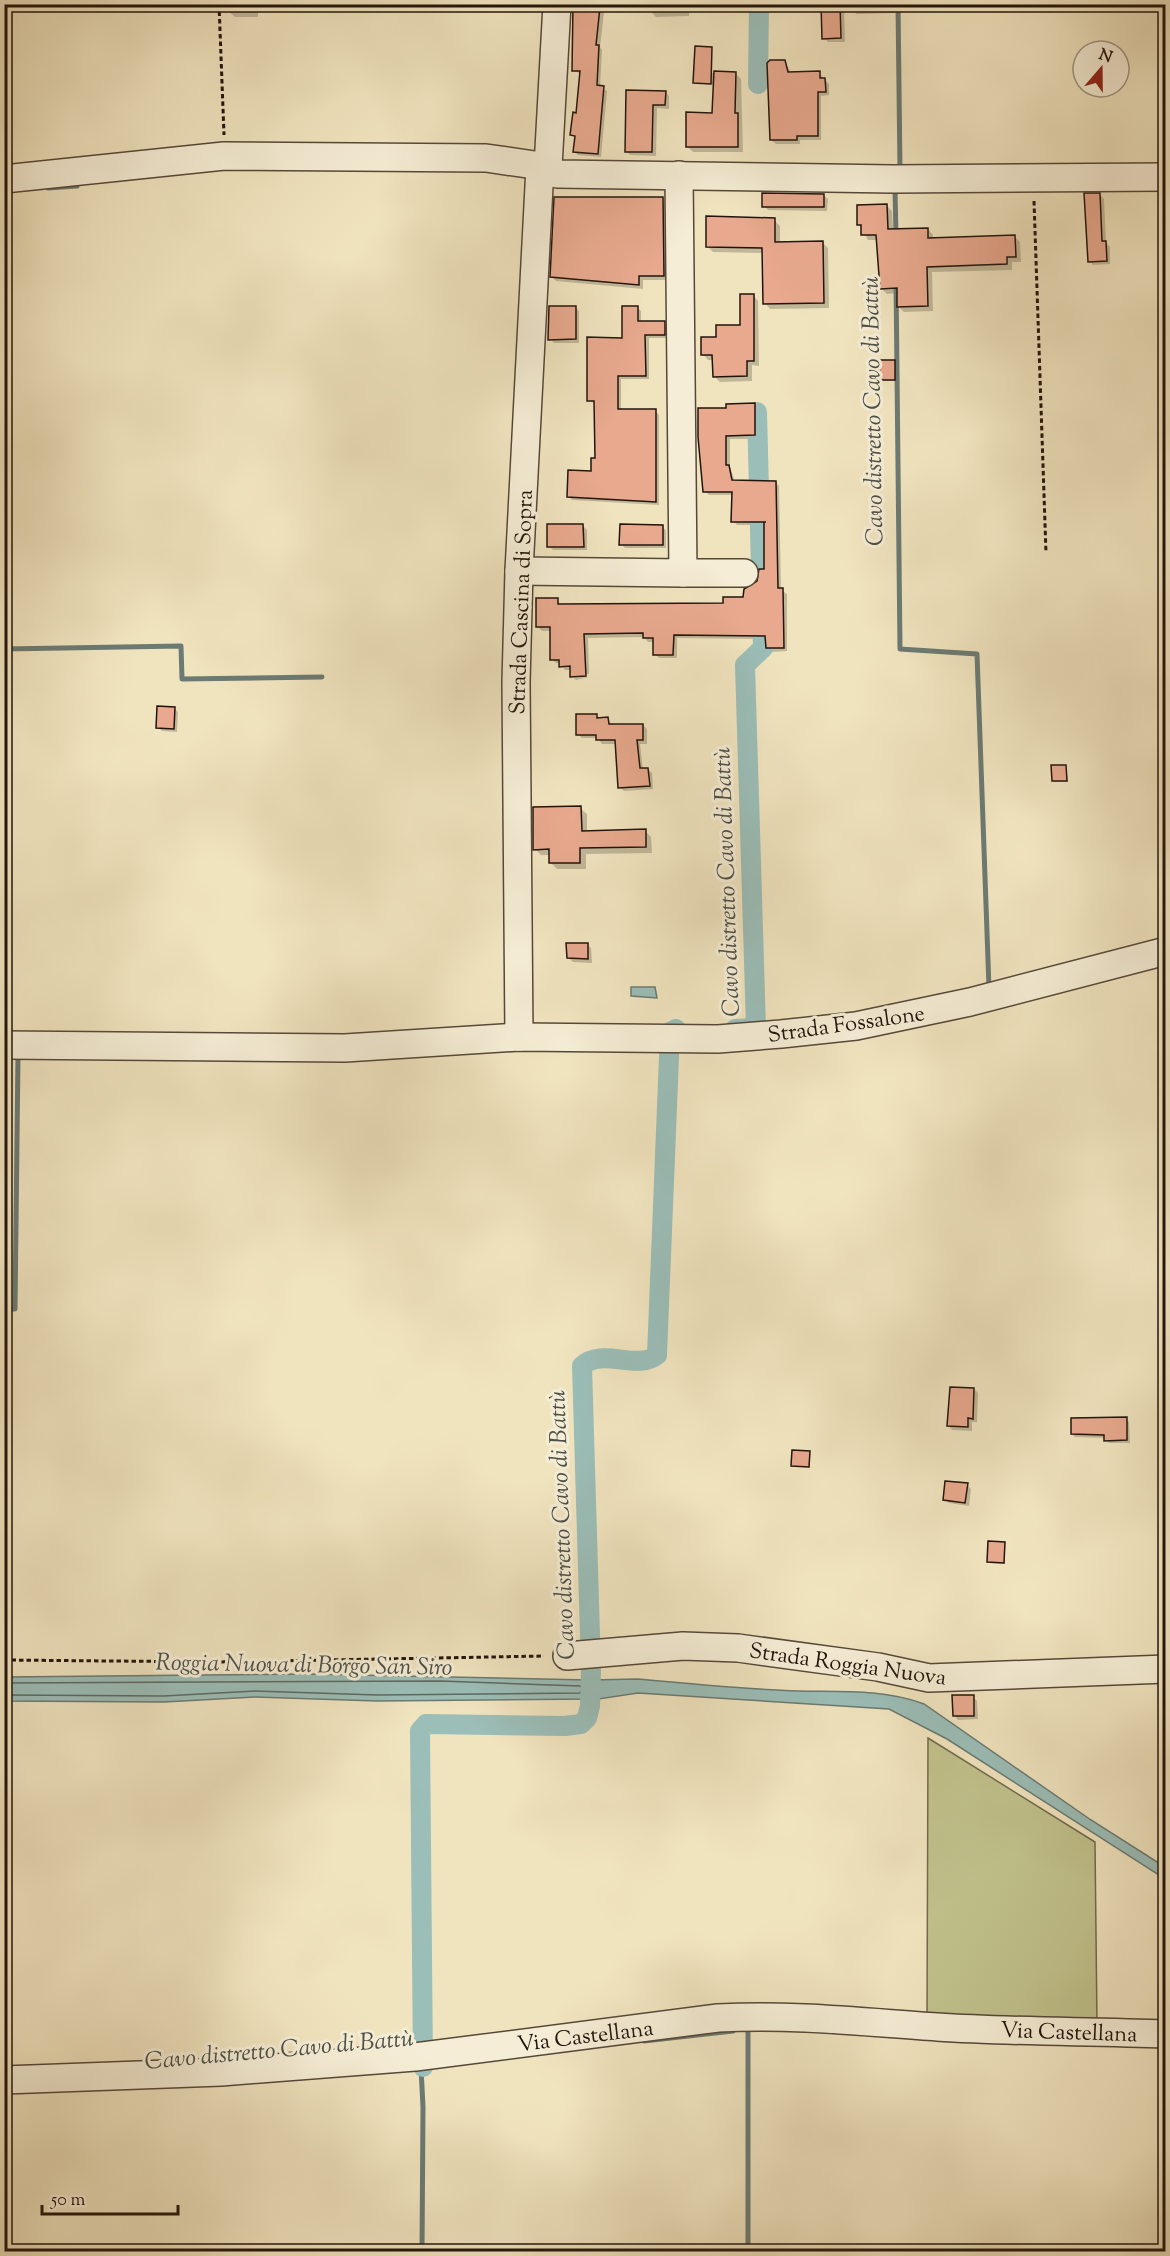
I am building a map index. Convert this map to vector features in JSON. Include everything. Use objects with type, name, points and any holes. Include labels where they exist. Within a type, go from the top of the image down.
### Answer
[{"type":"street","name":"Strada Cascina di Sopra","points":[[519,1037],[516,682],[519,571],[544,167],[557,4]]},
{"type":"street","points":[[4,179],[224,156],[486,158],[544,167],[557,174],[1166,177]]},
{"type":"street","points":[[679,176],[683,573]]},
{"type":"street","points":[[519,571],[744,573]]},
{"type":"street","name":"Strada Fossalone","points":[[4,1045],[345,1048],[519,1037],[718,1038],[856,1026],[970,1002],[1166,951]]},
{"type":"street","name":"Strada Roggia Nuova","points":[[583,1656],[673,1646],[738,1648],[878,1667],[929,1678],[1161,1670]]},
{"type":"street","name":"Via Castellana","points":[[4,2080],[221,2072],[423,2056],[718,2018],[765,2016],[831,2018],[939,2027],[1166,2034]]},
{"type":"path","points":[[219,4],[224,156]]},
{"type":"path","points":[[1033,178],[1046,553]]},
{"type":"path","points":[[4,1660],[218,1662],[583,1656]]},
{"type":"green space","points":[[928,1738],[1095,1842],[1097,2025],[927,2019]]},
{"type":"water","points":[[631,987],[655,987],[657,998],[631,996]]},
{"type":"water","points":[[310,1674],[589,1680],[589,1699],[377,1701],[255,1697],[164,1702],[5,1701],[5,1677]]},
{"type":"water","points":[[638,1679],[758,1689],[877,1694],[924,1704],[1091,1820],[1165,1867],[1165,1879],[947,1739],[889,1709],[638,1693],[592,1700],[592,1680]]},
{"type":"building","points":[[573,4],[600,7],[596,45],[599,45],[597,85],[604,86],[598,154],[573,152],[575,136],[570,135],[573,112],[576,113],[580,71],[572,71]]},
{"type":"building","points":[[821,4],[840,4],[841,38],[822,39]]},
{"type":"building","points":[[695,46],[712,47],[711,84],[693,83]]},
{"type":"building","points":[[770,60],[785,60],[788,72],[820,71],[820,78],[825,78],[826,92],[818,92],[818,136],[797,136],[797,140],[770,140],[767,63]]},
{"type":"building","points":[[714,71],[736,72],[735,113],[738,113],[738,147],[686,147],[686,112],[712,113]]},
{"type":"building","points":[[626,90],[666,91],[665,105],[653,105],[652,152],[625,152]]},
{"type":"building","points":[[762,193],[824,194],[824,207],[762,207]]},
{"type":"building","points":[[1084,193],[1100,193],[1102,241],[1106,241],[1107,261],[1088,262]]},
{"type":"building","points":[[554,197],[663,197],[664,276],[639,276],[639,285],[550,277]]},
{"type":"building","points":[[887,204],[888,229],[928,228],[928,238],[1015,235],[1016,257],[1007,257],[1007,264],[927,267],[928,306],[897,307],[897,288],[880,289],[876,235],[861,235],[861,225],[857,225],[857,205]]},
{"type":"building","points":[[706,216],[775,218],[775,242],[823,241],[824,303],[763,304],[762,248],[706,247]]},
{"type":"building","points":[[740,294],[754,294],[754,361],[747,361],[747,376],[713,377],[712,355],[701,355],[701,337],[716,337],[716,325],[740,325]]},
{"type":"building","points":[[549,306],[576,306],[576,339],[548,340]]},
{"type":"building","points":[[622,306],[638,306],[638,321],[665,321],[665,335],[645,335],[646,376],[618,376],[618,409],[656,409],[656,502],[567,497],[568,470],[591,471],[591,458],[595,458],[594,401],[587,401],[587,337],[622,338]]},
{"type":"building","points":[[879,360],[895,360],[895,380],[880,380]]},
{"type":"building","points":[[755,403],[755,435],[726,436],[726,465],[729,465],[732,480],[776,481],[778,588],[783,588],[784,648],[766,648],[765,636],[674,635],[673,655],[653,655],[653,638],[643,638],[643,633],[584,634],[586,676],[570,677],[570,666],[559,667],[559,660],[550,660],[550,627],[536,627],[536,598],[558,598],[558,604],[723,603],[723,597],[743,597],[744,589],[757,581],[759,569],[764,569],[764,522],[731,522],[732,492],[703,492],[698,437],[698,408],[726,408],[726,404]]},
{"type":"building","points":[[547,524],[583,524],[584,547],[547,547]]},
{"type":"building","points":[[620,524],[663,525],[663,545],[619,545]]},
{"type":"building","points":[[157,706],[175,707],[174,729],[156,728]]},
{"type":"building","points":[[576,714],[597,714],[597,718],[608,717],[609,724],[643,724],[643,740],[637,740],[640,768],[648,768],[650,786],[618,788],[615,740],[596,740],[596,735],[576,735]]},
{"type":"building","points":[[1051,765],[1066,765],[1067,781],[1052,781]]},
{"type":"building","points":[[581,806],[582,831],[646,829],[646,847],[580,848],[580,863],[549,863],[549,849],[533,850],[533,807]]},
{"type":"building","points":[[566,943],[588,943],[588,959],[567,958]]},
{"type":"building","points":[[950,1387],[974,1388],[973,1419],[968,1418],[968,1427],[947,1426]]},
{"type":"building","points":[[1127,1417],[1127,1440],[1104,1441],[1104,1435],[1071,1434],[1071,1418]]},
{"type":"building","points":[[792,1450],[810,1451],[809,1467],[791,1466]]},
{"type":"building","points":[[945,1481],[968,1483],[965,1503],[943,1500]]},
{"type":"building","points":[[988,1541],[1005,1542],[1004,1563],[987,1562]]},
{"type":"building","points":[[952,1695],[974,1695],[974,1716],[953,1716]]},
{"type":"waterway","name":"Cavo distretto Cavo di Battù","points":[[758,84],[759,4]]},
{"type":"waterway","name":"Cavo distretto Cavo di Battù","points":[[898,4],[900,171]]},
{"type":"waterway","name":"Cavo distretto Cavo di Battù","points":[[48,188],[77,186]]},
{"type":"waterway","name":"Cavo distretto Cavo di Battù","points":[[895,190],[896,236]]},
{"type":"waterway","name":"Cavo distretto Cavo di Battù","points":[[896,281],[900,649],[977,654],[989,988]]},
{"type":"waterway","name":"Cavo distretto Cavo di Battù","points":[[735,1029],[756,1028],[745,665],[763,648],[757,412]]},
{"type":"waterway","name":"Cavo distretto Cavo di Battù","points":[[4,649],[181,646],[182,679],[322,677]]},
{"type":"waterway","name":"Cavo distretto Cavo di Battù","points":[[423,2067],[420,1731],[426,1724],[565,1726],[581,1724],[587,1718],[590,1706],[591,1669],[582,1366],[599,1359],[640,1361],[657,1355],[670,1032],[676,1029]]},
{"type":"waterway","name":"Cavo distretto Cavo di Battù","points":[[4,1309],[15,1309],[18,1055]]},
{"type":"waterway","name":"Cavo distretto Cavo di Battù","points":[[1163,1661],[1166,1504]]},
{"type":"waterway","points":[[748,2029],[748,2252]]},
{"type":"waterway","points":[[644,2041],[733,2031]]},
{"type":"waterway","points":[[421,2068],[422,2252]]},
{"type":"water label","name":"Roggia Nuova di Borgo San Siro","points":[[304,1664]]}]
